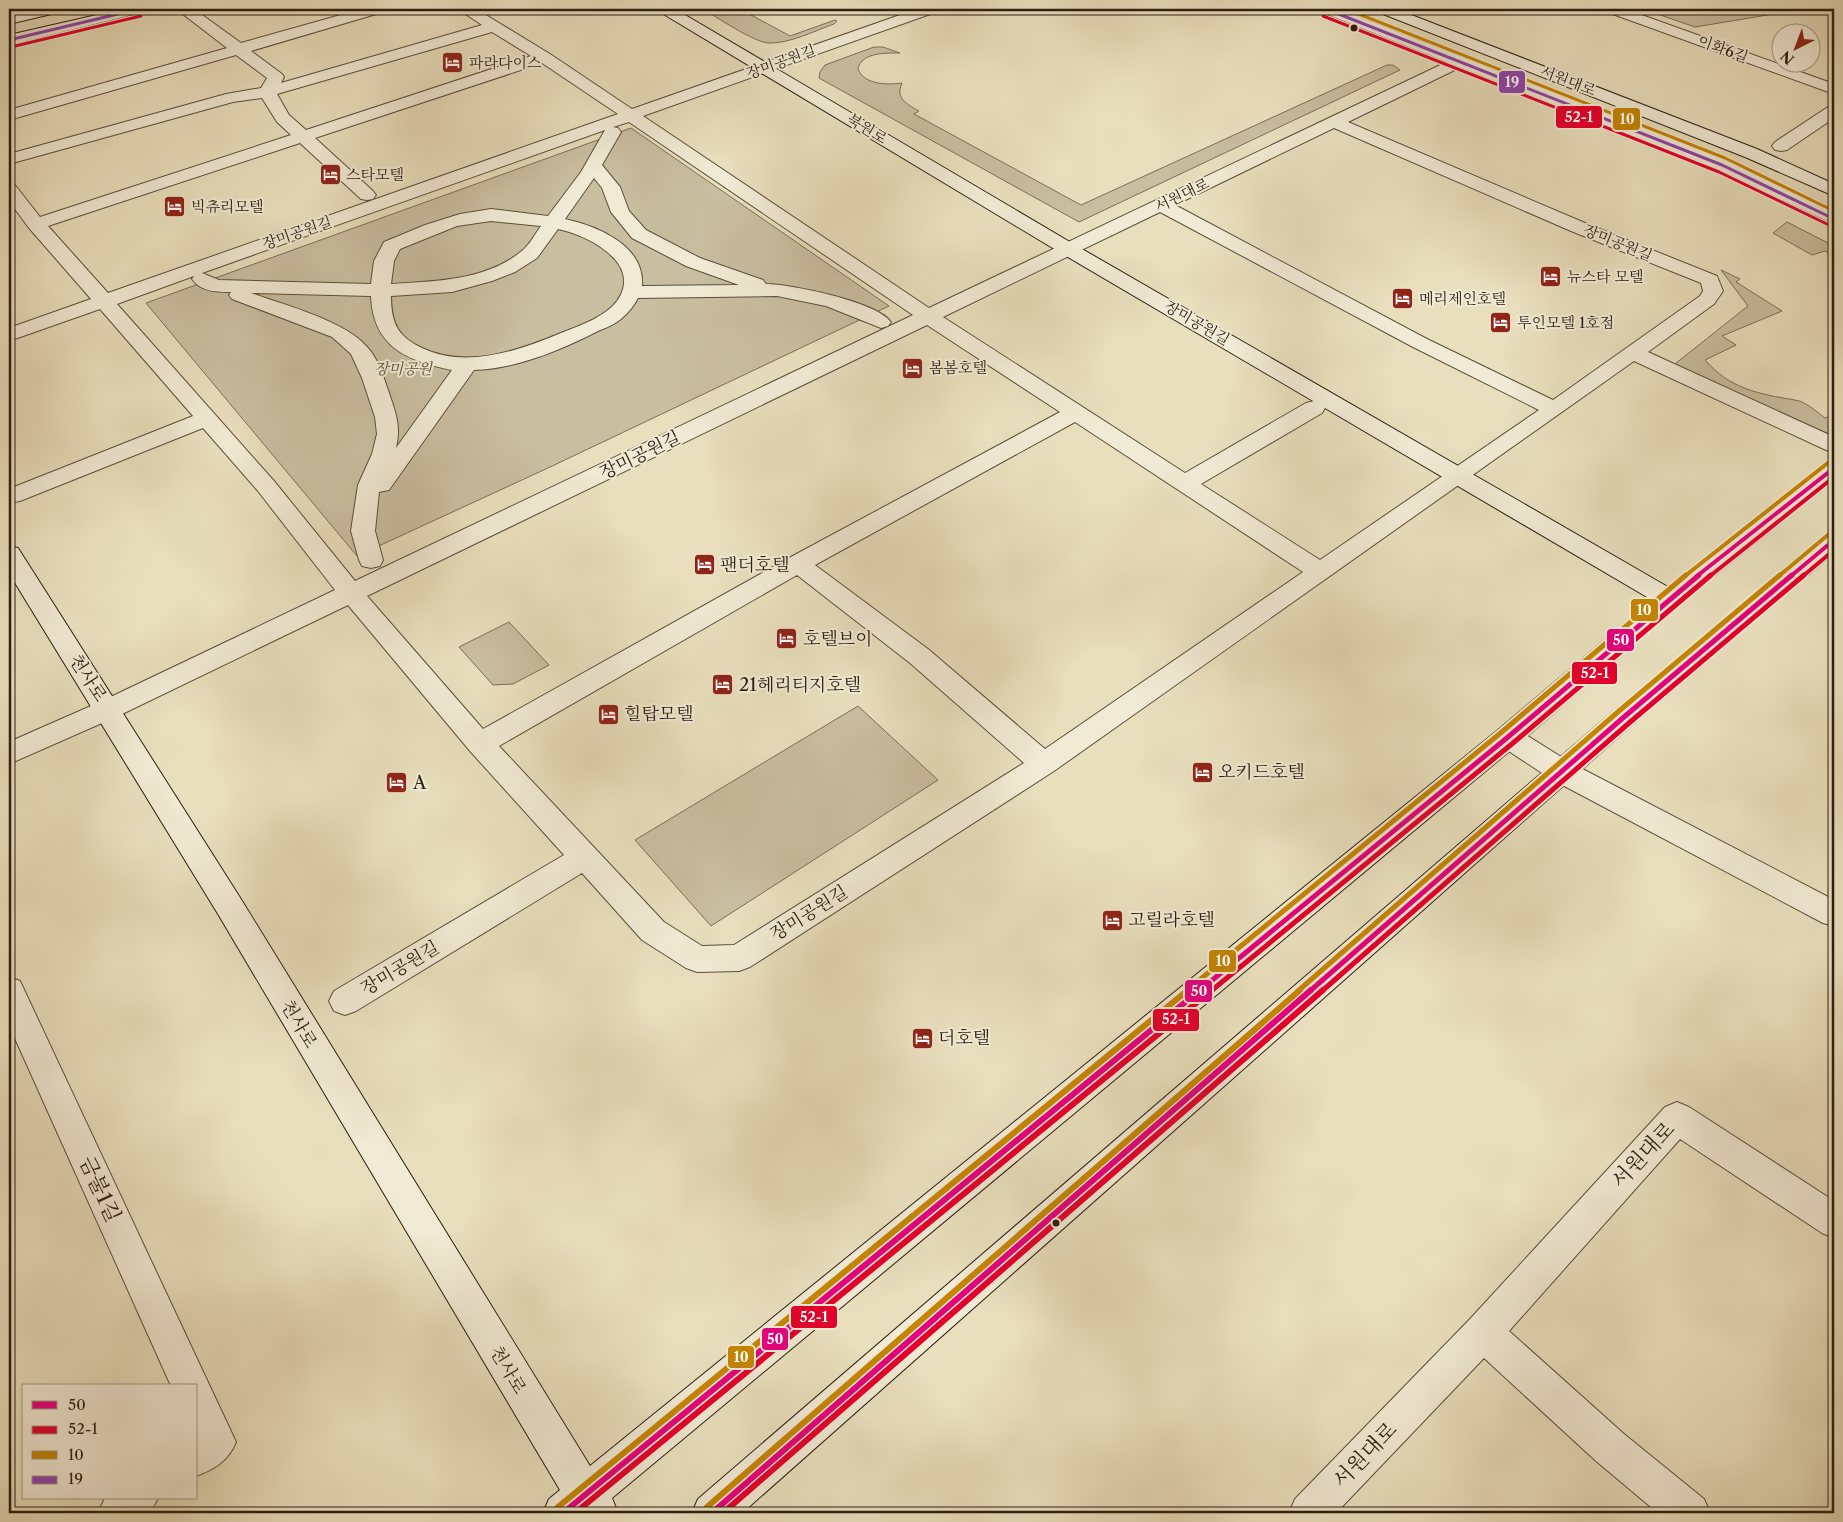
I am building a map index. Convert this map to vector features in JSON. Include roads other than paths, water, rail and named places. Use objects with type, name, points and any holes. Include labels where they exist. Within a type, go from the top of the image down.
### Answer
[{"type":"street","points":[[9,13],[23,9]]},
{"type":"street","points":[[9,20],[50,9]]},
{"type":"street","points":[[13,39],[96,9]]},
{"type":"street","points":[[13,39],[139,9]]},
{"type":"street","points":[[9,115],[378,9]]},
{"type":"street","points":[[466,9],[544,57],[928,316],[1320,572]]},
{"type":"street","name":"북원로","points":[[665,9],[1068,249]]},
{"type":"street","name":"장미공원길","points":[[9,335],[931,9]]},
{"type":"street","name":"서원대로","points":[[1326,9],[1722,165],[1834,219]]},
{"type":"street","name":"서원대로","points":[[1383,9],[1751,153],[1789,169],[1834,192]]},
{"type":"street","name":"이화6길","points":[[1612,9],[1834,89]]},
{"type":"street","points":[[189,12],[240,48],[276,77],[267,92]]},
{"type":"street","points":[[9,159],[232,98],[267,92],[495,26]]},
{"type":"street","points":[[36,224],[544,57]]},
{"type":"street","name":"서원대로","points":[[1068,249],[1459,62]]},
{"type":"street","points":[[267,92],[283,118],[367,195]]},
{"type":"street","points":[[1781,146],[1834,111]]},
{"type":"street","name":"장미공원길","points":[[9,189],[36,224],[266,486],[351,593],[480,744],[583,858],[653,931],[697,959],[739,958],[1044,764],[1554,409],[1707,300],[1713,291],[1710,280],[1578,227],[1334,122]]},
{"type":"street","points":[[371,560],[363,531],[366,505],[369,485],[383,454],[388,434],[386,417],[373,378],[360,351],[339,333],[209,283],[381,290],[452,286],[485,278],[508,268],[530,254],[593,166],[612,132]]},
{"type":"street","points":[[593,166],[611,187],[620,212],[639,234],[693,262],[776,290],[831,301],[857,310],[881,322]]},
{"type":"street","points":[[1160,205],[1420,343],[1554,409]]},
{"type":"street","points":[[491,215],[554,221],[581,229],[608,243],[628,262],[634,281],[632,292],[615,314],[576,335],[496,360],[467,364],[437,362],[414,352],[394,338],[385,323],[381,311],[384,256],[391,246],[445,222],[465,218],[491,215]]},
{"type":"street","name":"장미공원길","points":[[9,754],[109,709],[1068,249],[1669,599]]},
{"type":"street","points":[[632,292],[776,290]]},
{"type":"street","points":[[1633,353],[1834,445]]},
{"type":"street","points":[[366,505],[467,364]]},
{"type":"street","points":[[1183,484],[1314,408]]},
{"type":"street","points":[[480,744],[798,564],[1075,413]]},
{"type":"street","points":[[12,496],[206,418]]},
{"type":"street","points":[[582,1507],[1508,737],[1669,599],[1834,468]]},
{"type":"street","points":[[712,1513],[1561,771],[1834,540]]},
{"type":"street","name":"천사로","points":[[9,554],[109,709],[582,1507]]},
{"type":"street","points":[[798,564],[919,656],[1044,764]]},
{"type":"street","points":[[1508,737],[1561,771],[1834,914]]},
{"type":"street","name":"장미공원길","points":[[345,1001],[583,858]]},
{"type":"street","name":"금불1길","points":[[9,991],[190,1384]]},
{"type":"street","name":"서원대로","points":[[1309,1513],[1483,1332],[1677,1118],[1834,1221]]},
{"type":"street","points":[[1483,1332],[1558,1401],[1690,1513]]},
{"type":"street","points":[[198,1401],[217,1442],[198,1456]]},
{"type":"street","points":[[118,1513],[135,1500]]},
{"type":"place","name":"파라다이스","points":[[453,63]]},
{"type":"place","name":"스타모텔","points":[[330,175]]},
{"type":"place","name":"빅츄리모텔","points":[[175,207]]},
{"type":"place","name":"뉴스타 모텔","points":[[1551,277]]},
{"type":"place","name":"메리제인호텔","points":[[1403,299]]},
{"type":"place","name":"투인모텔 1호점","points":[[1501,323]]},
{"type":"place","name":"봄봄호텔","points":[[913,368]]},
{"type":"place","name":"팬더호텔","points":[[704,565]]},
{"type":"place","name":"호텔브이","points":[[787,639]]},
{"type":"place","name":"21헤리티지호텔","points":[[723,685]]},
{"type":"place","name":"힐탑모텔","points":[[608,714]]},
{"type":"place","name":"오키드호텔","points":[[1202,772]]},
{"type":"place","name":"A","points":[[397,783]]},
{"type":"place","name":"고릴라호텔","points":[[1112,920]]},
{"type":"place","name":"더호텔","points":[[922,1038]]},
{"type":"park label","name":"장미공원","points":[[403,369]]}]
